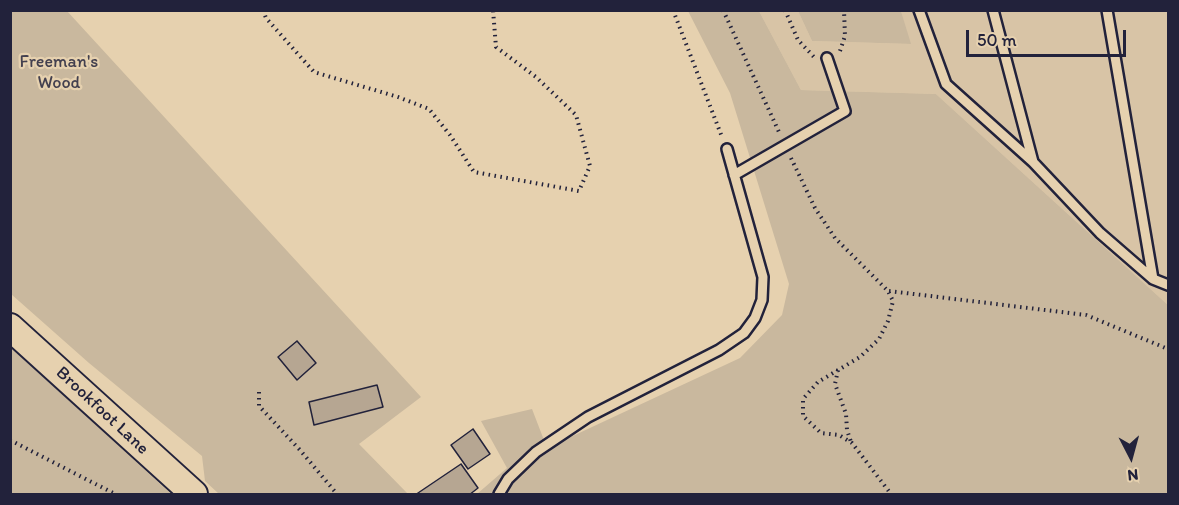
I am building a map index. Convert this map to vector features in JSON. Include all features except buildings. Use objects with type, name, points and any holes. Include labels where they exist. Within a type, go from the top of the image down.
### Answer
[{"type":"street","name":"Brookfoot Lane","points":[[10,327],[194,495]]},
{"type":"lane","points":[[919,10],[946,84],[1033,162],[1100,233],[1153,279],[1168,285]]},
{"type":"lane","points":[[993,10],[1033,162]]},
{"type":"lane","points":[[1107,10],[1153,279]]},
{"type":"lane","points":[[734,175],[845,111],[827,58]]},
{"type":"lane","points":[[499,495],[508,479],[536,452],[579,423],[719,350],[744,333],[750,326],[762,300],[763,277],[727,149]]},
{"type":"path","points":[[263,10],[266,18],[314,72],[398,97],[429,109],[450,135],[474,172],[579,191],[590,165],[576,115],[536,76],[496,47],[492,10]]},
{"type":"path","points":[[673,10],[727,149]]},
{"type":"path","points":[[723,10],[815,208],[835,238],[888,291],[892,302],[888,321],[879,339],[860,357],[818,382],[803,399],[803,416],[821,433],[839,435],[852,443]]},
{"type":"path","points":[[785,10],[798,40],[815,58],[827,58],[839,52],[845,36],[844,10]]},
{"type":"path","points":[[888,291],[1086,315],[1168,348]]},
{"type":"path","points":[[838,370],[835,384],[846,414],[847,430],[852,443],[891,495]]},
{"type":"path","points":[[260,392],[259,406],[300,450],[337,495]]},
{"type":"path","points":[[10,440],[115,495]]},
{"type":"shaded area","points":[[759,11],[798,11],[812,41],[910,44],[901,11],[1168,11],[1168,305],[936,94],[801,90]]},
{"type":"green space","name":"Freeman's Wood","points":[[11,11],[67,11],[421,397],[359,444],[408,494],[219,494],[205,481],[202,456],[89,363],[11,294]]},
{"type":"green space","points":[[688,11],[759,11],[801,90],[936,94],[1168,305],[1168,494],[477,494],[507,468],[481,421],[532,409],[547,448],[740,358],[782,315],[789,284],[730,93]]},
{"type":"green space","points":[[798,11],[901,11],[911,44],[812,41]]},
{"type":"green space","points":[[11,347],[171,494],[11,494]]}]
